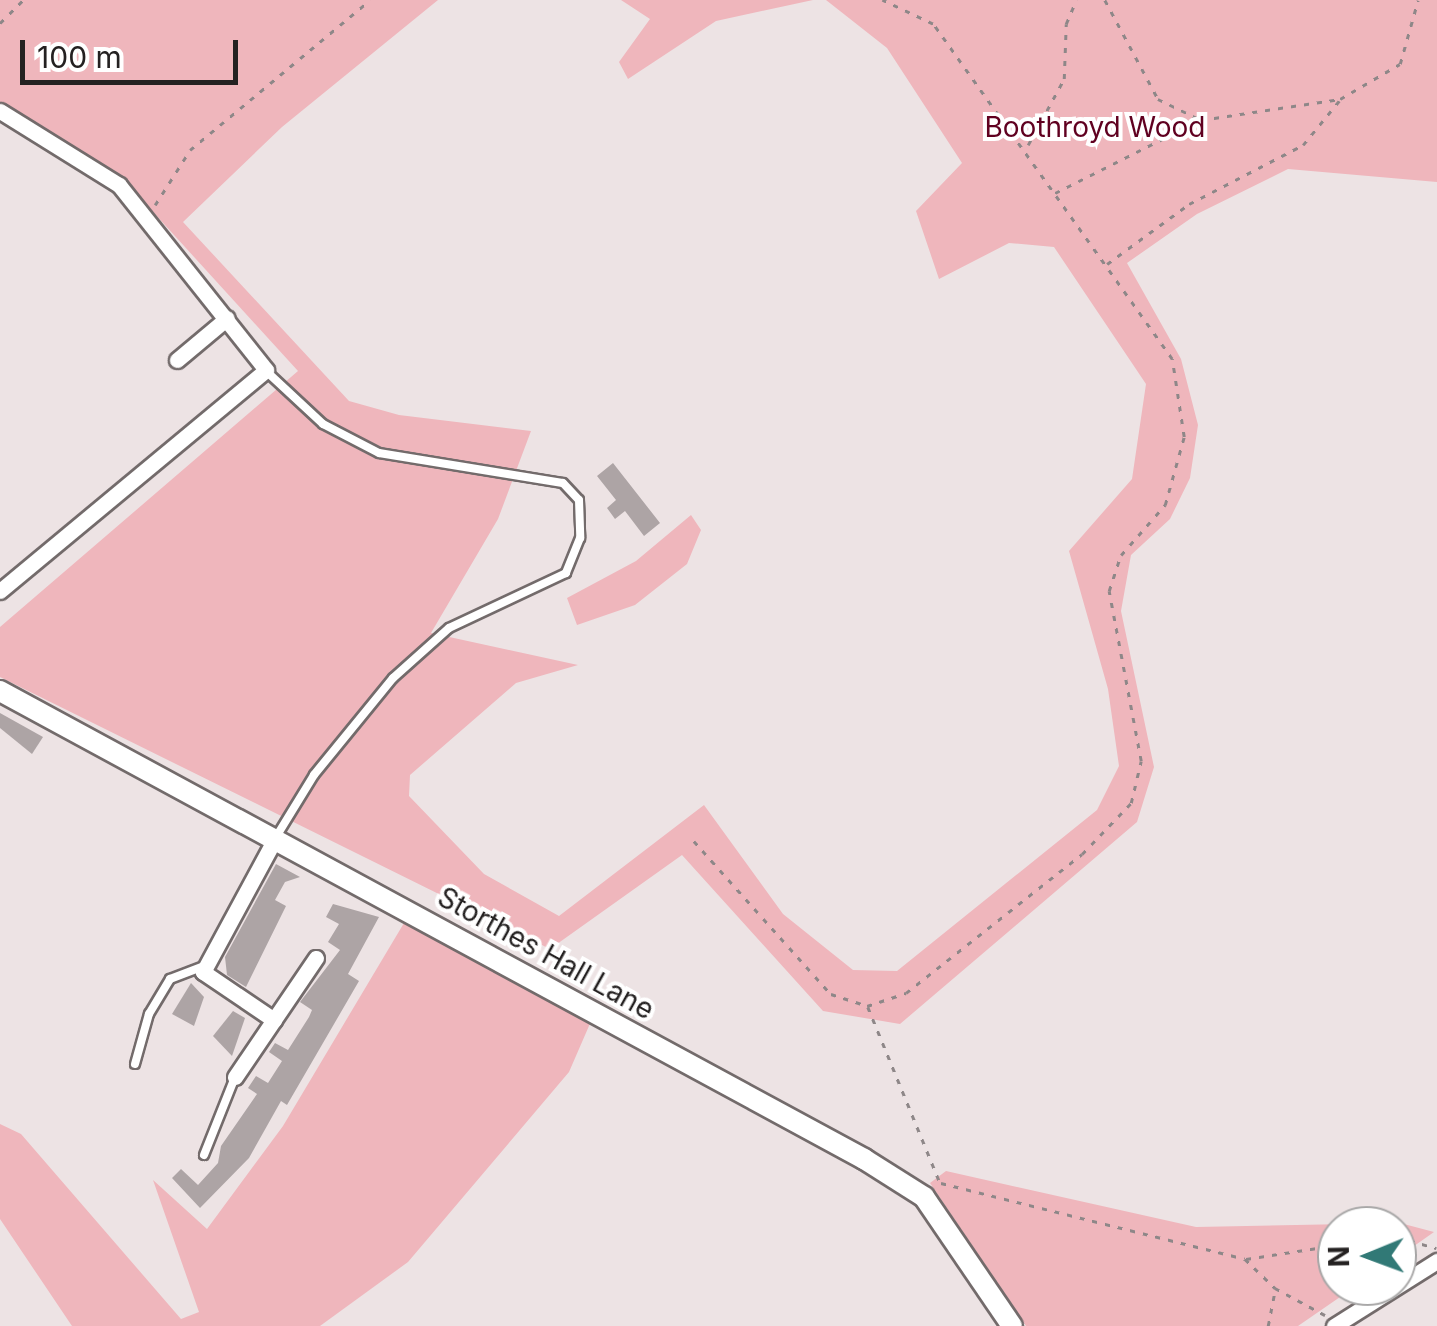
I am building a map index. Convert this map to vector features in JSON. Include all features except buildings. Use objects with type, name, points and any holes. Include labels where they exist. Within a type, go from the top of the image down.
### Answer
[{"type":"street","points":[[0,111],[119,185],[266,370],[2,582]]},
{"type":"street","points":[[177,360],[227,318]]},
{"type":"street","name":"Storthes Hall Lane","points":[[0,691],[276,838],[924,1197],[1012,1326]]},
{"type":"street","points":[[274,1020],[203,972],[276,838]]},
{"type":"street","points":[[235,1076],[316,958]]},
{"type":"street","points":[[1333,1326],[1437,1262]]},
{"type":"lane","points":[[266,370],[322,424],[379,453],[562,483],[578,500],[580,538],[566,573],[449,628],[393,678],[314,776],[276,838]]},
{"type":"lane","points":[[135,1064],[149,1014],[170,980],[206,965]]},
{"type":"lane","points":[[204,1155],[235,1076]]},
{"type":"path","points":[[0,23],[24,0]]},
{"type":"path","points":[[146,218],[190,150],[370,0]]},
{"type":"path","points":[[694,841],[831,994],[867,1006],[906,994],[988,932],[1131,802],[1140,761],[1109,591],[1121,555],[1165,506],[1184,436],[1172,359],[1054,194],[1027,146],[933,24],[882,0]]},
{"type":"path","points":[[1027,146],[1064,79],[1066,24],[1076,0]]},
{"type":"path","points":[[1105,0],[1158,99],[1202,120]]},
{"type":"path","points":[[1105,266],[1189,204],[1303,145],[1340,99],[1400,64],[1418,0]]},
{"type":"path","points":[[1054,194],[1202,120],[1340,99]]},
{"type":"path","points":[[867,1006],[941,1183]]},
{"type":"path","points":[[924,1197],[941,1183]]},
{"type":"path","points":[[941,1183],[1245,1259],[1317,1248]]},
{"type":"path","points":[[1245,1259],[1275,1288],[1320,1307],[1333,1326]]},
{"type":"path","points":[[1268,1326],[1275,1288]]},
{"type":"green space","name":"Boothroyd Wood","points":[[0,0],[438,0],[282,127],[183,222],[349,401],[399,415],[531,431],[498,519],[431,633],[578,665],[516,683],[410,775],[409,796],[484,874],[559,916],[704,805],[783,914],[853,970],[897,971],[1097,810],[1119,766],[1108,689],[1069,551],[1132,479],[1146,384],[1054,247],[1009,243],[939,279],[916,211],[962,163],[887,48],[826,0],[1437,0],[1437,182],[1288,169],[1197,214],[1127,263],[1181,359],[1198,425],[1190,478],[1170,519],[1131,555],[1121,611],[1154,767],[1137,822],[900,1024],[823,1011],[682,855],[550,949],[0,677],[0,627],[298,371],[123,179],[0,111]]},
{"type":"green space","points":[[621,0],[813,0],[716,21],[628,79],[619,62],[650,19]]},
{"type":"green space","points":[[691,515],[701,530],[687,564],[635,605],[577,625],[567,598],[636,561]]},
{"type":"green space","points":[[404,923],[592,1019],[569,1072],[408,1262],[320,1326],[72,1326],[0,1219],[0,1124],[21,1134],[181,1319],[199,1312],[153,1180],[207,1229],[283,1126]]},
{"type":"green space","points":[[946,1171],[1196,1227],[1317,1225],[1317,1306],[1327,1306],[1298,1326],[1026,1326],[930,1183]]},
{"type":"green space","points":[[1417,1228],[1434,1232],[1417,1244]]}]
